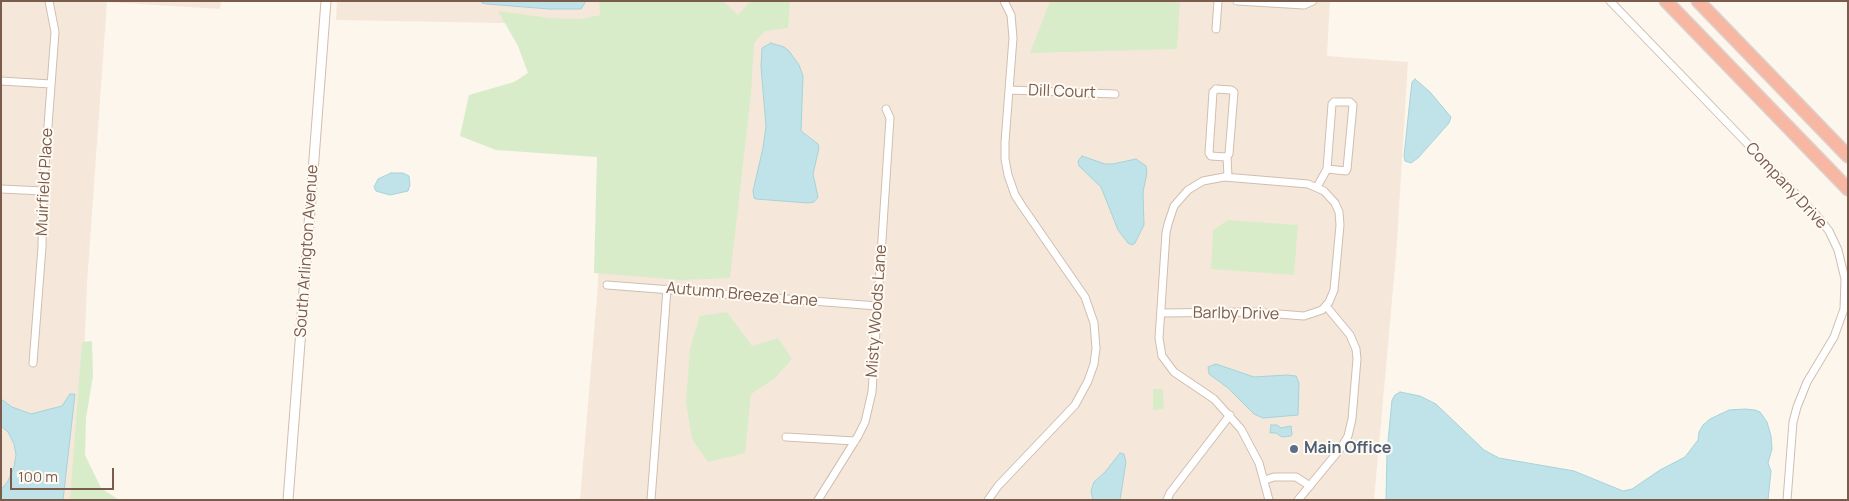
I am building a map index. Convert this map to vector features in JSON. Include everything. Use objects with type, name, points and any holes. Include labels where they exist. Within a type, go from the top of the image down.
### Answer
[{"type":"highway","points":[[1666,1],[1848,189]]},
{"type":"highway","points":[[1698,1],[1848,156]]},
{"type":"street","name":"Muirfield Place","points":[[33,363],[42,247],[43,191],[54,32],[49,1]]},
{"type":"street","name":"South Arlington Avenue","points":[[288,500],[326,1]]},
{"type":"street","points":[[988,500],[998,486],[1075,405],[1088,381],[1095,353],[1094,323],[1085,297],[1022,206],[1010,183],[1004,150],[1013,38],[1011,15],[1004,1]]},
{"type":"street","points":[[1216,29],[1218,1]]},
{"type":"street","points":[[1237,1],[1304,5],[1313,1]]},
{"type":"street","name":"Company Drive","points":[[1610,1],[1818,217],[1838,250],[1845,279],[1844,310],[1834,338],[1807,382],[1796,407],[1793,422],[1787,500]]},
{"type":"street","points":[[1,81],[51,84]]},
{"type":"street","points":[[1227,156],[1211,156],[1209,153],[1213,92],[1216,89],[1234,92],[1229,154],[1227,156],[1228,177]]},
{"type":"street","name":"Dill Court","points":[[1009,90],[1115,94]]},
{"type":"street","points":[[1317,187],[1327,169],[1332,104],[1334,102],[1350,102],[1353,106],[1347,169],[1327,169]]},
{"type":"street","name":"Misty Woods Lane","points":[[818,500],[865,422],[872,392],[890,118],[886,109]]},
{"type":"street","points":[[1269,500],[1265,480],[1244,432],[1230,415],[1208,394],[1168,366],[1162,356],[1160,346],[1167,230],[1170,216],[1180,198],[1188,190],[1199,183],[1211,179],[1228,177],[1308,184],[1317,187],[1328,195],[1335,203],[1339,212],[1340,225],[1334,290],[1326,306],[1350,335],[1355,347],[1357,359],[1352,419],[1348,436],[1341,448],[1298,500]]},
{"type":"street","points":[[1,188],[43,191]]},
{"type":"street","name":"Autumn Breeze Lane","points":[[607,285],[877,306]]},
{"type":"street","points":[[651,500],[667,289]]},
{"type":"street","name":"Barlby Drive","points":[[1161,313],[1252,312],[1304,316],[1320,312],[1326,306]]},
{"type":"street","points":[[1167,500],[1170,493],[1230,415]]},
{"type":"street","points":[[786,437],[855,441]]},
{"type":"street","points":[[1265,480],[1274,477],[1296,477],[1310,486]]},
{"type":"shaded area","points":[[1,1],[221,1],[220,9],[107,2],[87,283],[80,459],[83,500],[1,500]]},
{"type":"shaded area","points":[[337,1],[1330,1],[1327,56],[1408,62],[1396,256],[1374,500],[580,500],[597,296],[613,25],[336,20]]},
{"type":"green space","points":[[599,1],[723,1],[738,15],[751,1],[790,1],[788,28],[765,31],[754,43],[751,93],[730,278],[682,280],[594,273],[597,157],[496,150],[460,136],[469,95],[514,82],[528,73],[518,46],[498,11],[550,18],[582,19],[600,15]]},
{"type":"green space","points":[[1050,1],[1180,1],[1177,49],[1030,53]]},
{"type":"green space","points":[[1228,220],[1298,225],[1294,275],[1211,269],[1213,230]]},
{"type":"green space","points":[[727,312],[752,346],[778,338],[792,359],[775,378],[751,394],[745,453],[708,462],[692,439],[686,402],[690,348],[700,316]]},
{"type":"green space","points":[[92,341],[93,376],[86,418],[85,455],[101,488],[119,500],[70,500],[82,342]]},
{"type":"green space","points":[[1153,389],[1163,389],[1164,409],[1153,410]]},
{"type":"water","points":[[482,1],[586,1],[581,9],[549,9],[487,4],[482,3]]},
{"type":"water","points":[[771,43],[784,47],[789,51],[799,65],[803,76],[801,131],[818,144],[819,148],[813,174],[818,197],[814,202],[754,198],[753,191],[766,126],[761,67],[762,48]]},
{"type":"water","points":[[1415,79],[1430,92],[1451,117],[1449,123],[1418,158],[1411,163],[1405,161],[1404,156],[1412,82]]},
{"type":"water","points":[[1082,156],[1105,164],[1136,159],[1146,166],[1147,173],[1143,192],[1144,225],[1135,243],[1132,245],[1128,243],[1118,230],[1101,187],[1079,166],[1078,161]]},
{"type":"water","points":[[391,173],[403,173],[409,176],[410,185],[408,191],[390,195],[376,191],[374,187],[378,179]]},
{"type":"water","points":[[1216,364],[1254,377],[1296,376],[1299,383],[1298,415],[1263,418],[1254,414],[1228,388],[1209,374],[1208,367]]},
{"type":"water","points":[[1400,392],[1420,396],[1436,404],[1484,450],[1499,458],[1574,471],[1623,491],[1632,489],[1660,470],[1685,457],[1698,440],[1699,432],[1703,425],[1710,419],[1729,410],[1755,410],[1760,412],[1767,422],[1771,436],[1772,449],[1768,463],[1771,471],[1768,500],[1386,500],[1387,452],[1392,400]]},
{"type":"water","points":[[70,394],[75,394],[63,500],[1,500],[1,490],[8,481],[14,467],[16,455],[14,444],[8,432],[1,426],[1,399],[12,407],[31,414],[62,406]]},
{"type":"water","points":[[1271,425],[1277,425],[1281,428],[1291,426],[1292,434],[1291,436],[1282,437],[1276,433],[1270,433]]},
{"type":"water","points":[[1120,453],[1124,454],[1126,462],[1120,500],[1093,500],[1091,491],[1094,482],[1105,472]]},
{"type":"place","name":"Main Office","points":[[1294,449]]}]
